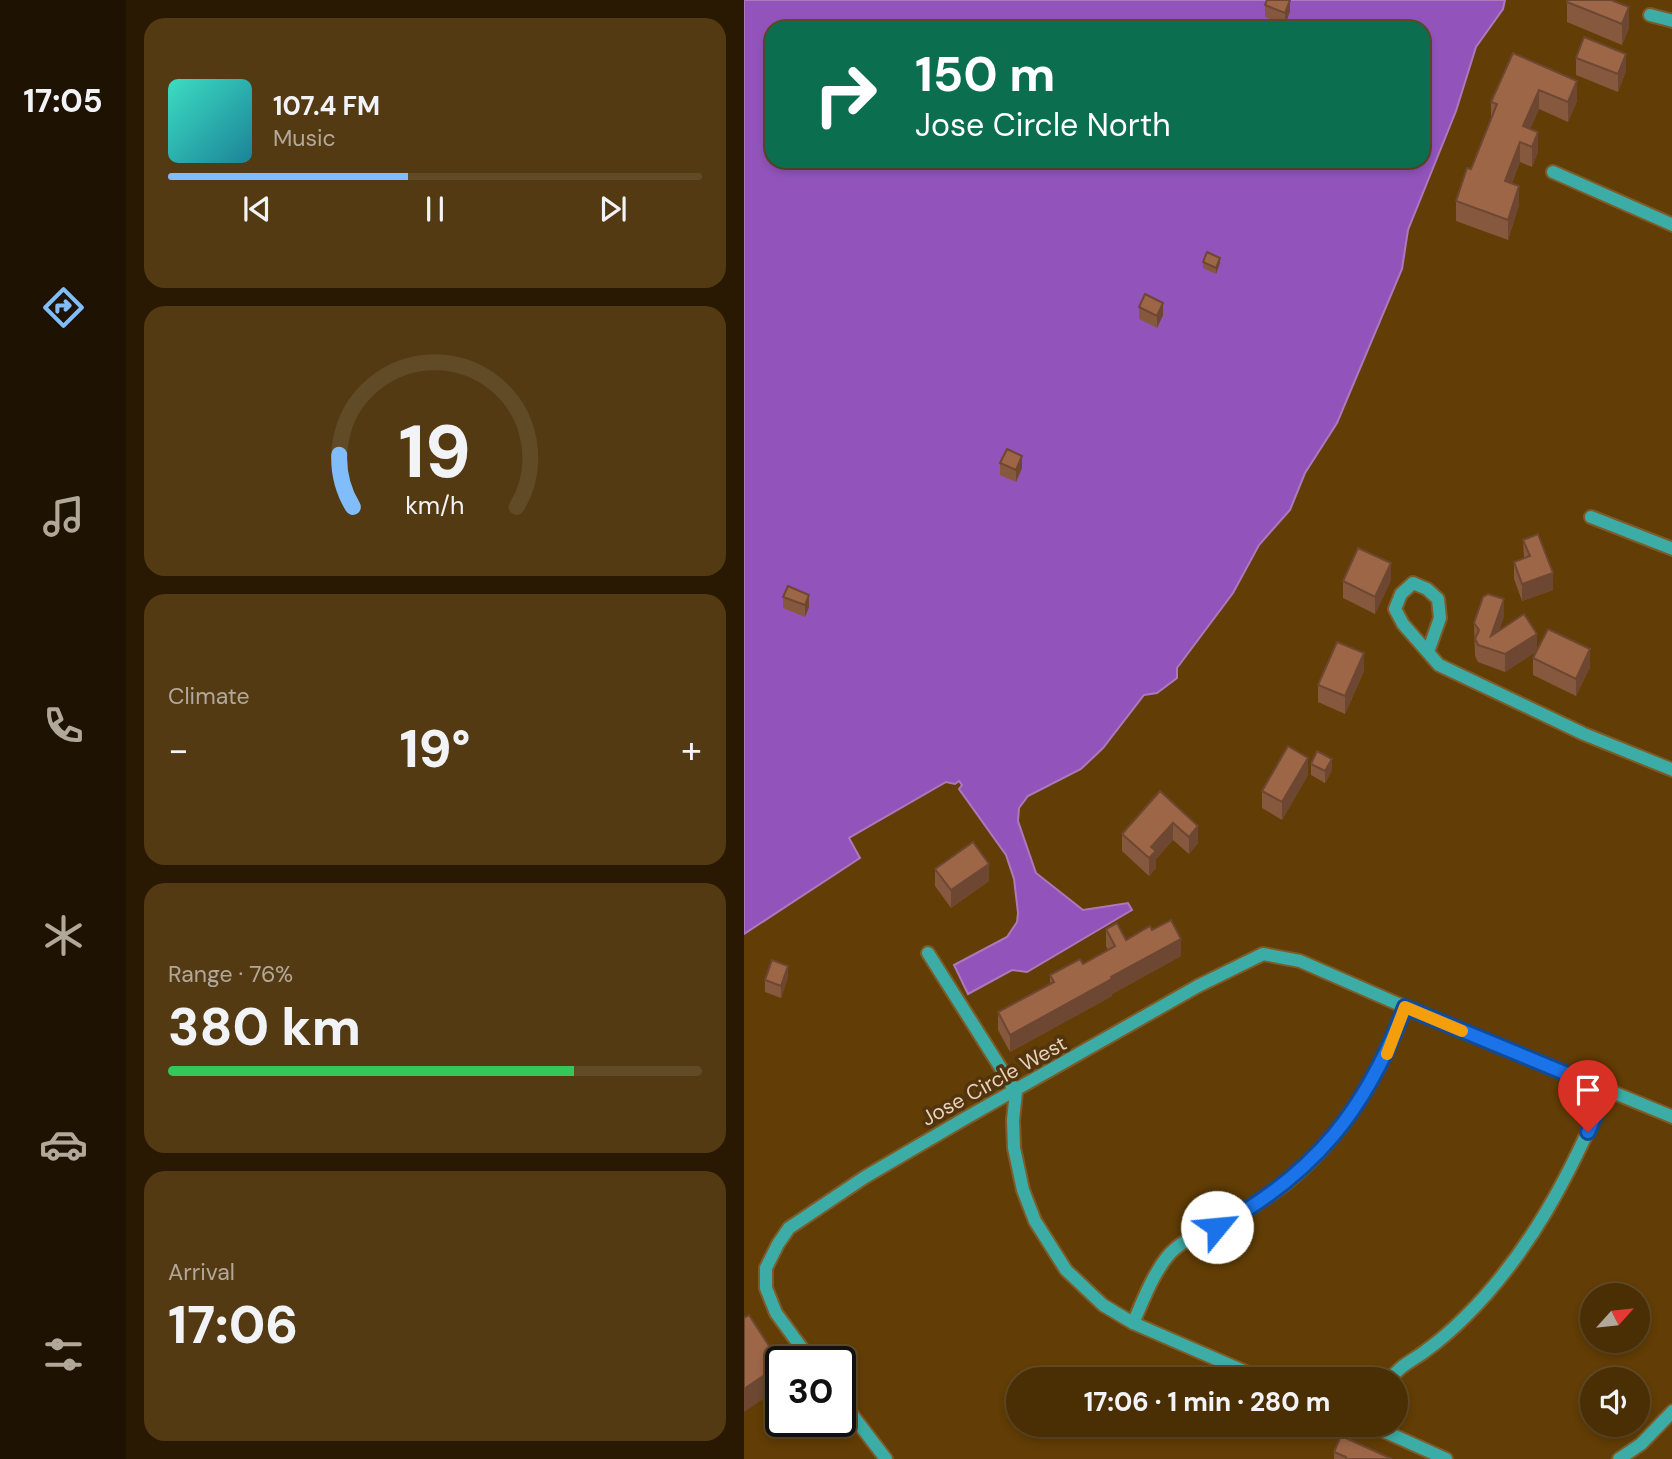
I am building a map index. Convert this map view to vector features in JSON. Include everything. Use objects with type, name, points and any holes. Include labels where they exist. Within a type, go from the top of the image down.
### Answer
[{"type":"street","points":[[1650,15],[1672,21]]},
{"type":"street","points":[[1553,173],[1672,225]]},
{"type":"street","points":[[1591,517],[1672,549]]},
{"type":"street","points":[[1428,652],[1440,618],[1438,599],[1427,589],[1413,583],[1401,593],[1395,609],[1403,624],[1439,665],[1583,734],[1672,771]]},
{"type":"street","points":[[928,953],[1016,1092],[1014,1148],[1023,1190],[1051,1250],[1071,1277],[1103,1305],[1133,1323],[1234,1367]]},
{"type":"street","name":"Jose Circle West","points":[[800,1346],[776,1312],[766,1288],[766,1268],[789,1228],[865,1177],[1198,986],[1263,954],[1300,961],[1405,1007]]},
{"type":"street","points":[[1133,1323],[1149,1287],[1168,1256],[1194,1236],[1248,1210],[1283,1185],[1330,1140],[1356,1106],[1387,1055],[1405,1007],[1672,1117]]},
{"type":"street","points":[[1402,1367],[1464,1319],[1524,1247],[1556,1196],[1606,1090]]},
{"type":"street","points":[[1619,1459],[1641,1444],[1672,1411]]},
{"type":"street","points":[[856,1420],[886,1459]]},
{"type":"street","points":[[1397,1437],[1446,1459]]},
{"type":"shaded area","points":[[744,0],[1505,0],[1503,9],[1476,47],[1456,111],[1408,230],[1402,269],[1337,423],[1305,473],[1290,510],[1259,545],[1233,593],[1177,668],[1177,678],[1157,693],[1144,695],[1103,748],[1081,769],[1028,796],[1019,808],[1018,821],[1036,873],[1083,910],[1128,903],[1132,910],[1027,972],[1012,970],[968,994],[954,965],[1007,937],[1017,922],[1018,913],[1014,879],[1006,855],[959,789],[962,785],[959,781],[955,784],[946,782],[849,838],[860,858],[744,934]]},
{"type":"building","points":[[1267,0],[1290,0],[1285,13],[1265,5]]},
{"type":"building","points":[[1567,0],[1611,0],[1629,7],[1622,24]]},
{"type":"building","points":[[1584,37],[1626,54],[1618,74],[1576,58]]},
{"type":"building","points":[[1513,53],[1577,81],[1568,102],[1539,90],[1523,126],[1538,132],[1532,147],[1520,142],[1505,181],[1519,186],[1508,220],[1456,201],[1467,168],[1471,169],[1497,104],[1491,102]]},
{"type":"building","points":[[1207,252],[1220,258],[1216,268],[1203,262]]},
{"type":"building","points":[[1145,294],[1163,303],[1157,316],[1139,307]]},
{"type":"building","points":[[1007,449],[1022,456],[1016,470],[1000,463]]},
{"type":"building","points":[[1538,534],[1553,573],[1522,584],[1514,562],[1530,556],[1523,540]]},
{"type":"building","points":[[1358,548],[1391,563],[1375,597],[1343,581]]},
{"type":"building","points":[[788,586],[809,595],[805,605],[783,597]]},
{"type":"building","points":[[1488,594],[1504,599],[1491,636],[1524,614],[1537,634],[1505,654],[1478,645],[1475,639],[1479,630],[1474,623],[1483,597]]},
{"type":"building","points":[[1548,629],[1590,649],[1576,679],[1533,658]]},
{"type":"building","points":[[1337,642],[1364,653],[1345,696],[1318,685]]},
{"type":"building","points":[[1288,746],[1308,758],[1282,802],[1262,791]]},
{"type":"building","points":[[1317,751],[1332,759],[1325,771],[1311,764]]},
{"type":"building","points":[[1160,791],[1198,826],[1189,837],[1173,823],[1151,847],[1156,851],[1149,858],[1122,834]]},
{"type":"building","points":[[973,842],[989,864],[951,890],[935,869]]},
{"type":"building","points":[[1171,920],[1181,939],[1010,1035],[998,1012],[1054,982],[1050,975],[1080,959],[1083,964],[1115,946],[1106,929],[1117,923],[1126,940],[1150,926],[1152,930]]},
{"type":"building","points":[[772,960],[788,966],[781,986],[765,980]]},
{"type":"building","points":[[749,1315],[769,1346],[765,1346],[765,1375],[744,1389],[744,1318]]},
{"type":"building","points":[[1341,1437],[1343,1437],[1392,1459],[1346,1459],[1334,1452]]},
{"type":"slow traffic","points":[[1387,1054],[1405,1007],[1462,1031]]},
{"type":"route","points":[[1217,1227],[1248,1210],[1283,1185],[1326,1145],[1356,1106],[1387,1055],[1405,1007],[1606,1090],[1588,1132]]}]
